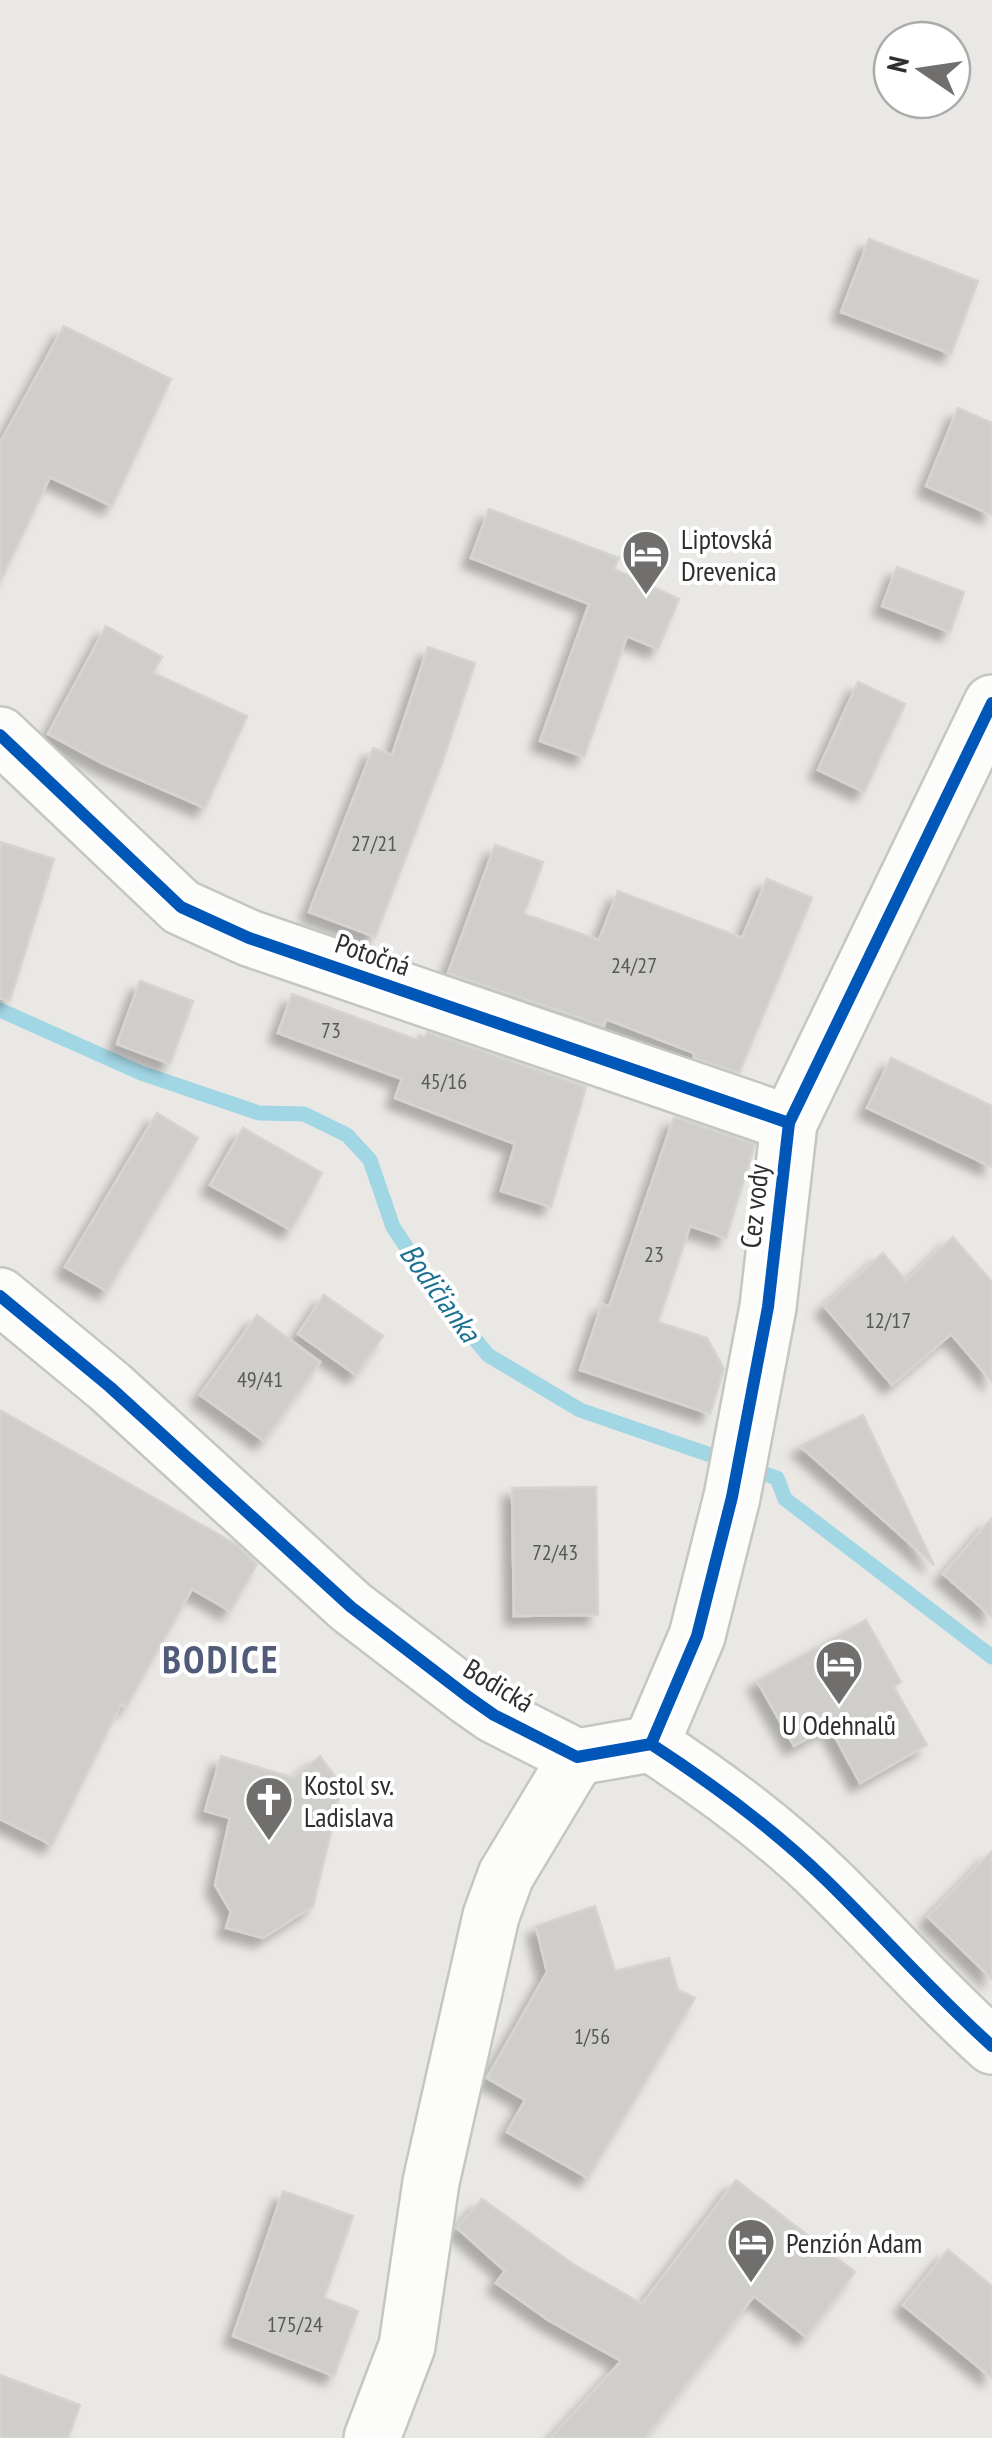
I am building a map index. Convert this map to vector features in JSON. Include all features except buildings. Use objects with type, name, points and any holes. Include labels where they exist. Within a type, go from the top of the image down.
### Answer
[{"type":"street","name":"Cez vody","points":[[651,1744],[697,1636],[732,1497],[768,1307],[789,1124],[992,703]]},
{"type":"street","name":"Potočná","points":[[0,735],[181,907],[249,938],[789,1124]]},
{"type":"street","name":"Bodická","points":[[0,1296],[110,1387],[389,1639],[494,1715],[577,1757]]},
{"type":"street","points":[[372,2438],[407,2346],[430,2182],[491,1916],[506,1875],[577,1757],[651,1744],[726,1794],[812,1868],[936,1996],[992,2046]]},
{"type":"waterway","name":"Bodičianka","points":[[0,1010],[141,1073],[259,1113],[304,1114],[347,1135],[370,1160],[393,1227],[439,1296],[488,1355],[580,1410],[777,1478],[785,1499],[992,1657]]},
{"type":"cycle path","points":[[651,1744],[697,1636],[732,1497],[768,1307],[789,1123],[992,703]]},
{"type":"cycle path","points":[[0,735],[181,907],[249,938],[789,1123]]},
{"type":"cycle path","points":[[0,1296],[110,1387],[351,1607],[494,1715],[577,1757],[651,1744],[743,1808],[828,1882],[992,2046]]},
{"type":"place","name":"Liptovská Drevenica","points":[[646,596]]},
{"type":"place","name":"U Odehnalů","points":[[839,1706]]},
{"type":"place","name":"Kostol sv. Ladislava","points":[[269,1842]]},
{"type":"place","name":"Penzión Adam","points":[[751,2284]]},
{"type":"district","name":"BODICE","points":[[221,1658]]}]
